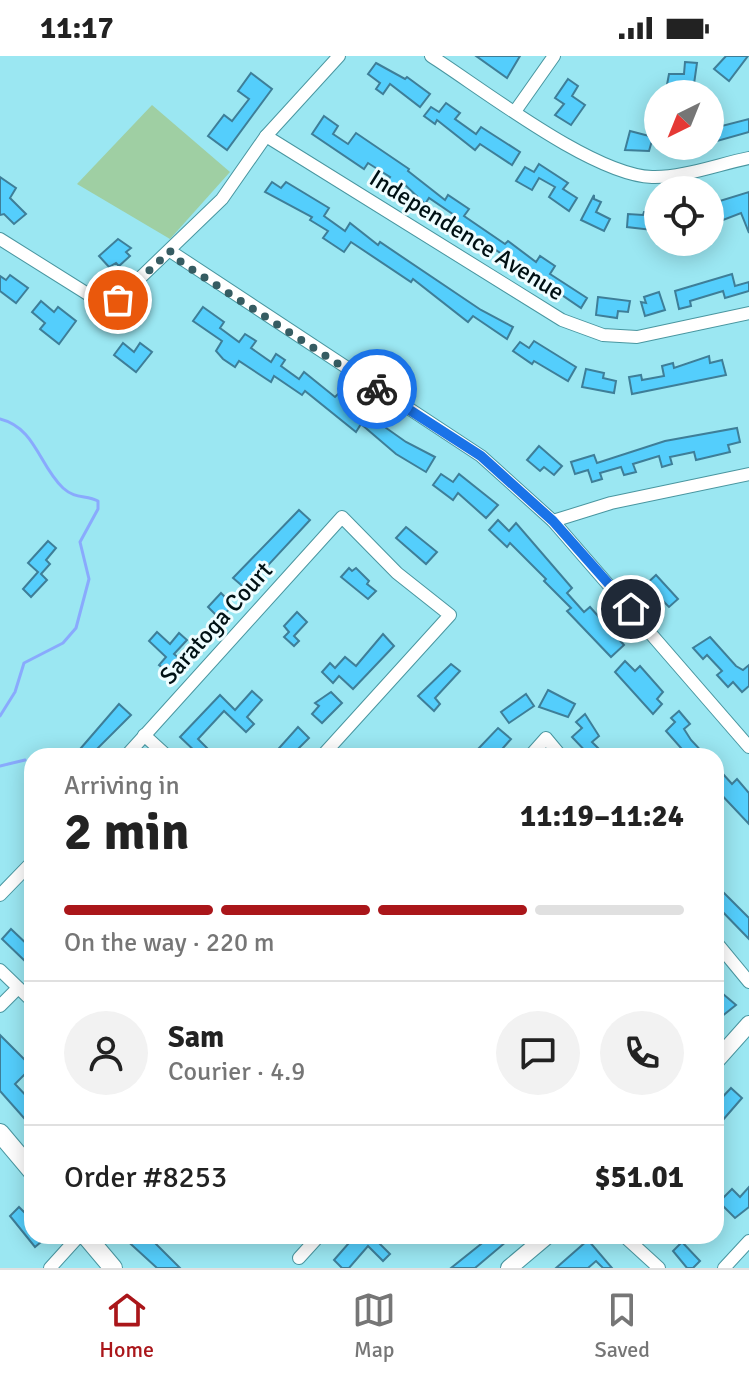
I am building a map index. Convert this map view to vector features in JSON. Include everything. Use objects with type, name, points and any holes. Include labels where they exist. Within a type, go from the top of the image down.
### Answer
[{"type":"main road","points":[[0,1133],[24,1162]]},
{"type":"main road","points":[[93,1244],[113,1268]]},
{"type":"street","points":[[0,239],[102,303],[113,304],[222,199],[266,136],[339,56]]},
{"type":"street","points":[[431,56],[595,162],[630,175],[656,177],[749,158]]},
{"type":"street","points":[[516,110],[554,56]]},
{"type":"street","name":"Independence Avenue","points":[[266,136],[562,320],[603,335],[637,337],[749,313]]},
{"type":"street","points":[[170,251],[182,263],[481,456],[553,521],[749,747]]},
{"type":"street","points":[[553,521],[611,503],[749,474]]},
{"type":"street","name":"Saratoga Court","points":[[133,748],[342,517],[397,573],[450,615],[329,748]]},
{"type":"street","points":[[144,735],[158,748]]},
{"type":"street","points":[[537,748],[546,738],[554,748]]},
{"type":"street","points":[[0,895],[24,870]]},
{"type":"street","points":[[724,952],[749,982]]},
{"type":"street","points":[[0,970],[24,994]]},
{"type":"street","points":[[0,1006],[18,988]]},
{"type":"street","points":[[724,1052],[749,1024]]},
{"type":"street","points":[[724,1268],[749,1241]]},
{"type":"street","points":[[50,1268],[72,1244]]},
{"type":"street","points":[[299,1258],[312,1244]]},
{"type":"street","points":[[509,1268],[538,1244]]},
{"type":"street","points":[[633,1244],[659,1268]]},
{"type":"green space","points":[[152,105],[230,172],[170,239],[77,184]]},
{"type":"building","points":[[476,56],[520,56],[507,78]]},
{"type":"building","points":[[726,56],[748,56],[729,81],[714,69]]},
{"type":"building","points":[[685,62],[697,63],[695,80],[668,80],[669,74],[684,74]]},
{"type":"building","points":[[376,63],[405,79],[407,77],[430,94],[420,107],[390,84],[383,94],[376,89],[380,83],[368,74]]},
{"type":"building","points":[[251,73],[272,89],[227,150],[208,136],[224,115],[232,121],[249,99],[238,91]]},
{"type":"building","points":[[568,79],[578,86],[572,96],[585,105],[571,125],[555,115],[564,104],[555,98]]},
{"type":"building","points":[[446,103],[460,113],[455,119],[476,134],[481,127],[520,152],[512,165],[480,144],[475,150],[437,120],[435,124],[424,116],[431,107],[439,112]]},
{"type":"building","points":[[324,116],[338,126],[333,134],[348,144],[356,133],[409,169],[445,200],[448,195],[469,209],[464,216],[505,244],[508,241],[536,262],[540,256],[555,266],[550,274],[587,298],[581,308],[490,246],[488,248],[448,223],[454,215],[429,198],[425,204],[401,181],[395,190],[385,184],[390,177],[368,163],[364,169],[312,134]]},
{"type":"building","points":[[749,119],[749,132],[724,139],[724,125]]},
{"type":"building","points":[[630,131],[644,135],[644,151],[625,150]]},
{"type":"building","points":[[539,164],[568,183],[563,189],[577,198],[569,211],[549,197],[555,187],[539,178],[532,190],[516,181],[525,167],[534,172]]},
{"type":"building","points":[[0,177],[16,188],[10,198],[26,214],[14,224],[4,214],[0,215]]},
{"type":"building","points":[[272,182],[281,188],[286,182],[329,208],[324,216],[345,231],[350,223],[378,245],[380,242],[481,310],[513,327],[507,339],[473,316],[468,322],[413,279],[411,282],[351,242],[344,252],[323,238],[328,231],[310,220],[312,217],[265,192]]},
{"type":"building","points":[[749,192],[749,233],[741,213],[724,220],[724,200]]},
{"type":"building","points":[[594,195],[594,199],[601,202],[596,212],[610,219],[604,231],[581,220]]},
{"type":"building","points":[[644,212],[644,229],[627,227],[628,214],[643,215]]},
{"type":"building","points":[[118,239],[131,248],[126,252],[130,256],[119,266],[116,263],[109,267],[99,256]]},
{"type":"building","points":[[732,274],[735,286],[749,282],[749,291],[725,298],[723,291],[690,301],[691,306],[679,309],[675,291]]},
{"type":"building","points":[[10,275],[28,288],[16,303],[0,291],[0,276],[6,280]]},
{"type":"building","points":[[659,292],[665,310],[645,316],[641,302],[646,303],[644,297]]},
{"type":"building","points":[[598,297],[630,301],[628,312],[618,311],[617,318],[596,315]]},
{"type":"building","points":[[41,301],[54,312],[58,307],[76,321],[59,344],[40,329],[45,323],[32,312]]},
{"type":"building","points":[[203,307],[224,322],[220,328],[239,342],[245,334],[256,341],[251,348],[271,362],[276,354],[285,360],[281,366],[299,379],[304,372],[335,397],[338,394],[406,442],[435,457],[426,472],[396,454],[361,424],[356,432],[305,391],[302,395],[274,376],[271,382],[239,361],[235,367],[223,359],[216,351],[222,341],[193,321]]},
{"type":"building","points":[[534,341],[576,367],[568,381],[513,351],[520,342],[529,348]]},
{"type":"building","points":[[123,343],[134,352],[140,343],[152,352],[136,372],[114,355]]},
{"type":"building","points":[[709,356],[710,363],[722,360],[726,375],[632,394],[629,377],[641,375],[642,380],[664,376],[662,366],[673,363],[674,368]]},
{"type":"building","points":[[586,369],[604,373],[603,378],[616,381],[614,393],[582,387]]},
{"type":"building","points":[[737,428],[740,442],[728,445],[730,452],[696,460],[694,452],[670,457],[672,464],[662,467],[659,456],[633,464],[636,472],[624,475],[621,467],[600,473],[602,479],[592,482],[588,470],[575,474],[571,462],[594,455],[597,463],[665,441]]},
{"type":"building","points":[[539,446],[562,466],[554,475],[544,467],[540,471],[527,460]]},
{"type":"building","points":[[441,474],[453,482],[459,474],[498,505],[486,518],[458,493],[453,500],[433,485]]},
{"type":"building","points":[[299,510],[310,520],[246,589],[233,578]]},
{"type":"building","points":[[498,520],[509,531],[516,523],[572,588],[567,593],[584,612],[590,607],[624,645],[611,657],[567,611],[571,608],[544,581],[546,579],[510,543],[507,547],[489,530]]},
{"type":"building","points":[[406,527],[437,552],[426,564],[396,538]]},
{"type":"building","points":[[48,541],[56,548],[46,560],[50,564],[41,574],[47,580],[31,597],[23,589],[38,572],[28,563]]},
{"type":"building","points":[[349,568],[352,571],[356,568],[376,591],[368,599],[341,577]]},
{"type":"building","points":[[656,575],[678,599],[669,607],[661,599],[657,603],[643,587]]},
{"type":"building","points":[[221,593],[233,605],[220,619],[208,607]]},
{"type":"building","points":[[297,612],[307,622],[294,636],[299,641],[294,646],[284,637],[289,632],[284,626]]},
{"type":"building","points":[[157,632],[170,644],[179,633],[187,640],[174,654],[181,660],[169,673],[159,665],[166,657],[149,641]]},
{"type":"building","points":[[383,634],[394,646],[353,689],[339,676],[333,683],[322,672],[330,663],[335,668],[345,657],[356,666]]},
{"type":"building","points":[[710,637],[736,666],[743,670],[749,665],[749,686],[742,692],[733,682],[728,687],[717,675],[722,671],[707,655],[703,659],[693,648]]},
{"type":"building","points":[[625,661],[635,671],[640,666],[663,692],[657,699],[662,704],[653,714],[615,672]]},
{"type":"building","points":[[451,664],[460,671],[435,698],[440,704],[434,711],[418,696]]},
{"type":"building","points":[[548,690],[575,704],[568,717],[539,707]]},
{"type":"building","points":[[252,691],[262,700],[247,717],[254,724],[246,732],[224,711],[198,739],[207,748],[192,748],[180,737],[220,695],[235,710]]},
{"type":"building","points":[[331,692],[342,703],[322,723],[312,714],[319,706],[315,703]]},
{"type":"building","points":[[526,694],[534,706],[509,723],[501,712]]},
{"type":"building","points":[[119,704],[131,715],[98,748],[81,748]]},
{"type":"building","points":[[679,711],[690,724],[684,729],[698,748],[681,748],[666,731],[675,722],[671,718]]},
{"type":"building","points":[[585,714],[599,736],[592,742],[598,748],[582,748],[572,737],[582,728],[576,722]]},
{"type":"building","points":[[298,727],[309,738],[299,748],[279,748]]},
{"type":"building","points":[[498,728],[511,739],[503,748],[479,748]]},
{"type":"building","points":[[724,775],[732,784],[737,779],[749,793],[749,824],[724,797]]},
{"type":"building","points":[[724,893],[749,918],[749,939],[724,913]]},
{"type":"building","points":[[11,929],[24,941],[24,960],[2,939]]},
{"type":"building","points":[[724,995],[736,1005],[724,1015]]},
{"type":"building","points":[[0,1035],[24,1059],[24,1075],[15,1084],[24,1094],[24,1118],[0,1091]]},
{"type":"building","points":[[731,1088],[742,1098],[724,1119],[724,1095]]},
{"type":"building","points":[[749,1187],[749,1207],[735,1218],[724,1207],[724,1197],[732,1189],[740,1197]]},
{"type":"building","points":[[19,1207],[24,1212],[24,1233],[10,1216]]},
{"type":"building","points":[[131,1244],[156,1244],[180,1268],[157,1268]]},
{"type":"building","points":[[348,1244],[380,1244],[390,1254],[383,1261],[368,1246],[349,1268],[342,1268],[334,1260]]},
{"type":"building","points":[[481,1244],[504,1244],[475,1268],[451,1268]]},
{"type":"building","points":[[583,1244],[591,1244],[612,1268],[603,1268],[596,1261],[588,1268],[556,1268]]},
{"type":"building","points":[[684,1244],[700,1261],[693,1268],[687,1268],[673,1251]]},
{"type":"waterway","points":[[0,419],[22,430],[63,488],[72,494],[98,501],[98,509],[80,542],[89,579],[76,628],[63,643],[24,663],[15,692],[0,716]]},
{"type":"waterway","points":[[0,766],[24,760]]},
{"type":"way so far","points":[[118,300],[170,251],[182,263],[377,389]]},
{"type":"route","points":[[377,389],[481,456],[553,521],[631,609]]}]
